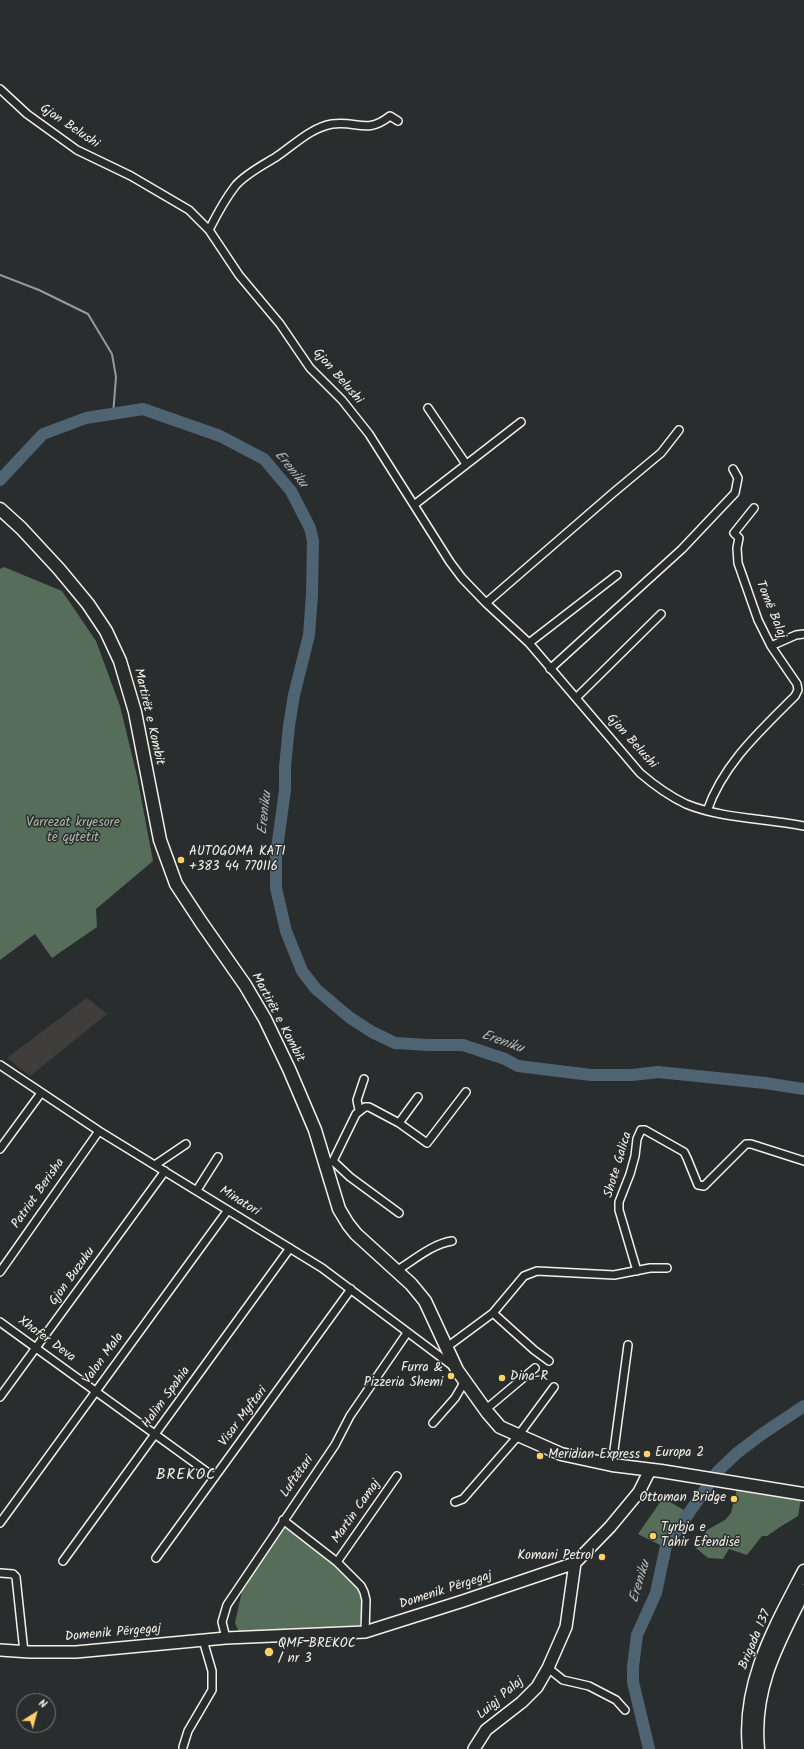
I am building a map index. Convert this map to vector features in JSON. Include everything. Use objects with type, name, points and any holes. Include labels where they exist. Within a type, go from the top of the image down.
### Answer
[{"type":"main road","name":"Martirët e Kombit","points":[[0,509],[21,528],[59,569],[88,604],[113,645],[120,661],[135,712],[160,840],[176,884],[245,986],[264,1018],[289,1069],[330,1163],[339,1209],[356,1234],[411,1284],[425,1301],[457,1370],[485,1410],[500,1427],[561,1454],[612,1465],[801,1494]]},
{"type":"main road","name":"Domenik Përgegaj","points":[[0,1650],[24,1652],[76,1652],[226,1638],[365,1632],[463,1602],[575,1563],[610,1527],[639,1492],[650,1470]]},
{"type":"main road","name":"Luigj Palaj","points":[[474,1749],[486,1730],[522,1702],[537,1687],[548,1668],[566,1627],[575,1563]]},
{"type":"main road","name":"Brigada 137","points":[[749,1749],[749,1707],[756,1672],[770,1639],[804,1571]]},
{"type":"main road","name":"Brigada 137","points":[[758,1749],[760,1697],[765,1674],[773,1653],[804,1591]]},
{"type":"street","name":"Gjon Belushi","points":[[0,89],[27,114],[77,150],[131,176],[189,210],[209,230],[239,275],[280,324],[310,368],[342,400],[365,429],[450,562],[462,578],[486,604],[529,643],[640,773],[672,796],[686,803],[707,810],[804,826]]},
{"type":"street","points":[[209,230],[222,205],[237,184],[256,169],[315,131],[329,125],[342,123],[371,126],[381,123],[390,116],[398,121]]},
{"type":"street","points":[[428,408],[466,464]]},
{"type":"street","points":[[414,505],[522,422]]},
{"type":"street","points":[[486,604],[661,453],[679,430]]},
{"type":"street","points":[[550,669],[682,549],[735,493],[738,478],[733,469]]},
{"type":"street","name":"Tomë Balaj","points":[[707,810],[711,798],[729,767],[755,736],[795,696],[798,690],[797,684],[771,646],[758,620],[738,562],[737,548],[739,538],[734,533],[754,508]]},
{"type":"street","points":[[529,643],[617,575]]},
{"type":"street","points":[[576,698],[660,614]]},
{"type":"street","points":[[771,646],[796,635],[804,634]]},
{"type":"street","name":"Minatori","points":[[0,1065],[99,1131],[290,1248],[351,1289],[457,1370]]},
{"type":"street","points":[[359,1110],[357,1100],[364,1080]]},
{"type":"street","points":[[399,1213],[330,1163],[356,1114],[364,1107],[369,1107],[399,1123],[428,1143],[466,1092]]},
{"type":"street","points":[[0,1149],[40,1093]]},
{"type":"street","points":[[399,1123],[418,1097]]},
{"type":"street","name":"Shote Galica","points":[[637,1271],[619,1210],[619,1202],[635,1156],[637,1139],[641,1130],[645,1130],[684,1152],[698,1185],[701,1187],[704,1186],[746,1144],[751,1144],[804,1161]]},
{"type":"street","name":"Patriot Berisha","points":[[0,1272],[99,1131]]},
{"type":"street","points":[[155,1164],[186,1144]]},
{"type":"street","points":[[197,1190],[218,1157]]},
{"type":"street","name":"Gjon Buzuku","points":[[0,1397],[165,1171]]},
{"type":"street","name":"Valon Mala","points":[[0,1523],[228,1210]]},
{"type":"street","points":[[396,1271],[436,1245],[442,1242],[452,1241]]},
{"type":"street","name":"Halim Spahia","points":[[63,1561],[290,1248]]},
{"type":"street","points":[[447,1347],[493,1313],[524,1276],[537,1272],[614,1275],[667,1268]]},
{"type":"street","name":"Visar Myftari","points":[[156,1558],[351,1289]]},
{"type":"street","points":[[493,1313],[534,1350],[549,1361]]},
{"type":"street","name":"Xhafer Deva","points":[[0,1322],[214,1477]]},
{"type":"street","name":"Luftëtari","points":[[226,1638],[222,1622],[227,1605],[335,1445],[350,1416],[407,1333]]},
{"type":"street","points":[[612,1465],[628,1345]]},
{"type":"street","points":[[485,1410],[536,1368]]},
{"type":"street","points":[[433,1423],[455,1398],[465,1381]]},
{"type":"street","points":[[455,1502],[463,1499],[518,1436],[554,1387]]},
{"type":"street","name":"Martin Camaj","points":[[337,1562],[397,1476]]},
{"type":"street","name":"Martin Camaj","points":[[283,1520],[337,1562],[364,1592],[366,1607],[365,1632]]},
{"type":"street","points":[[0,1573],[13,1574],[16,1577],[24,1652]]},
{"type":"street","points":[[183,1747],[188,1731],[212,1690],[212,1671],[203,1640]]},
{"type":"street","points":[[548,1668],[563,1680],[589,1686],[616,1700],[625,1710]]},
{"type":"shaded area","points":[[87,998],[107,1014],[30,1076],[7,1058]]},
{"type":"green space","name":"Varrezat kryesore të qytetit","points":[[4,567],[62,591],[96,641],[120,706],[137,776],[153,861],[96,909],[97,927],[52,958],[35,934],[0,960],[0,569]]},
{"type":"green space","points":[[737,1488],[801,1499],[798,1516],[767,1536],[762,1536],[747,1555],[729,1549],[723,1559],[708,1558],[696,1548],[707,1530],[725,1520],[731,1513]]},
{"type":"green space","points":[[663,1498],[684,1510],[668,1549],[638,1534]]},
{"type":"green space","points":[[284,1527],[328,1558],[349,1577],[357,1588],[362,1601],[360,1626],[239,1632],[235,1623],[242,1591]]},
{"type":"waterway","points":[[0,275],[39,290],[88,314],[112,354],[116,377],[113,415]]},
{"type":"waterway","name":"Ereniku","points":[[0,480],[43,434],[86,418],[143,409],[220,436],[264,459],[291,491],[310,528],[313,541],[312,594],[309,635],[294,695],[289,726],[285,767],[285,790],[276,856],[276,888],[286,931],[302,971],[316,989],[349,1017],[372,1032],[395,1043],[463,1045],[505,1059],[518,1066],[591,1075],[632,1075],[658,1072],[765,1083],[804,1089]]},
{"type":"waterway","name":"Ereniku","points":[[649,1749],[633,1682],[633,1667],[637,1635],[656,1593],[666,1546],[718,1471],[737,1453],[762,1434],[804,1406]]},
{"type":"place","name":"AUTOGOMA KATI +383 44 770116","points":[[181,860]]},
{"type":"place","name":"Furra & Pizzeria Shemi","points":[[451,1376]]},
{"type":"place","name":"Dina-R","points":[[502,1378]]},
{"type":"place","name":"Europa 2","points":[[647,1454]]},
{"type":"place","name":"Meridian Express","points":[[540,1456]]},
{"type":"place","name":"Ottoman Bridge","points":[[734,1499]]},
{"type":"place","name":"Tyrbja e Tahir Efendisë","points":[[653,1536]]},
{"type":"place","name":"Komani Petrol","points":[[602,1557]]},
{"type":"place","name":"QMF BREKOC / nr 3","points":[[269,1652]]},
{"type":"district","name":"BREKOC","points":[[186,1476]]}]
